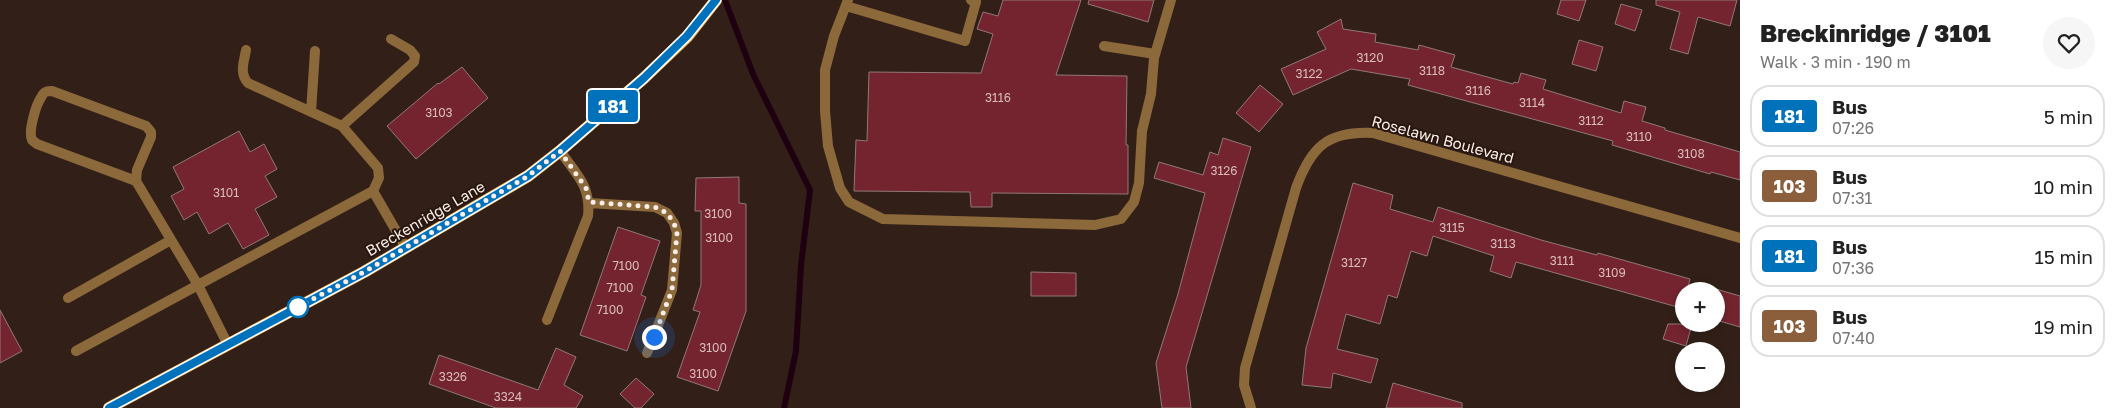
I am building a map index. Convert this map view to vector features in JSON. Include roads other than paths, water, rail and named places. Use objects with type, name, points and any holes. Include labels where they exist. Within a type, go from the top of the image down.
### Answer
[{"type":"main road","name":"Breckenridge Lane","points":[[109,408],[406,248],[528,176],[560,151],[644,78],[687,36],[716,0]]},
{"type":"street","points":[[970,0],[976,2],[965,41],[847,3],[834,36],[825,70],[825,111],[828,146],[840,188],[849,202],[883,219],[1095,225],[1121,219],[1134,202],[1139,183],[1142,131],[1151,94],[1155,54],[1171,0]]},
{"type":"street","points":[[342,126],[414,62],[415,56],[410,50],[391,38]]},
{"type":"street","points":[[1104,46],[1155,54]]},
{"type":"street","points":[[76,351],[373,191],[379,178],[378,168],[342,126],[248,83],[242,72],[246,50]]},
{"type":"street","points":[[311,112],[315,51]]},
{"type":"street","points":[[136,181],[37,144],[32,140],[30,129],[42,95],[46,91],[52,91],[146,126],[151,132],[151,137],[137,170],[136,181],[198,285],[228,345]]},
{"type":"street","name":"Roselawn Boulevard","points":[[1251,408],[1244,385],[1245,368],[1296,188],[1304,165],[1312,154],[1335,137],[1354,132],[1373,132],[1740,238]]},
{"type":"street","points":[[546,320],[588,216],[589,202],[586,188],[560,151]]},
{"type":"street","points":[[373,191],[406,248]]},
{"type":"street","points":[[589,202],[655,207],[667,213],[674,223],[677,233],[672,290],[647,353]]},
{"type":"street","points":[[68,298],[171,240]]},
{"type":"waterway","points":[[725,0],[753,74],[810,190],[801,265],[796,351],[784,408]]}]
